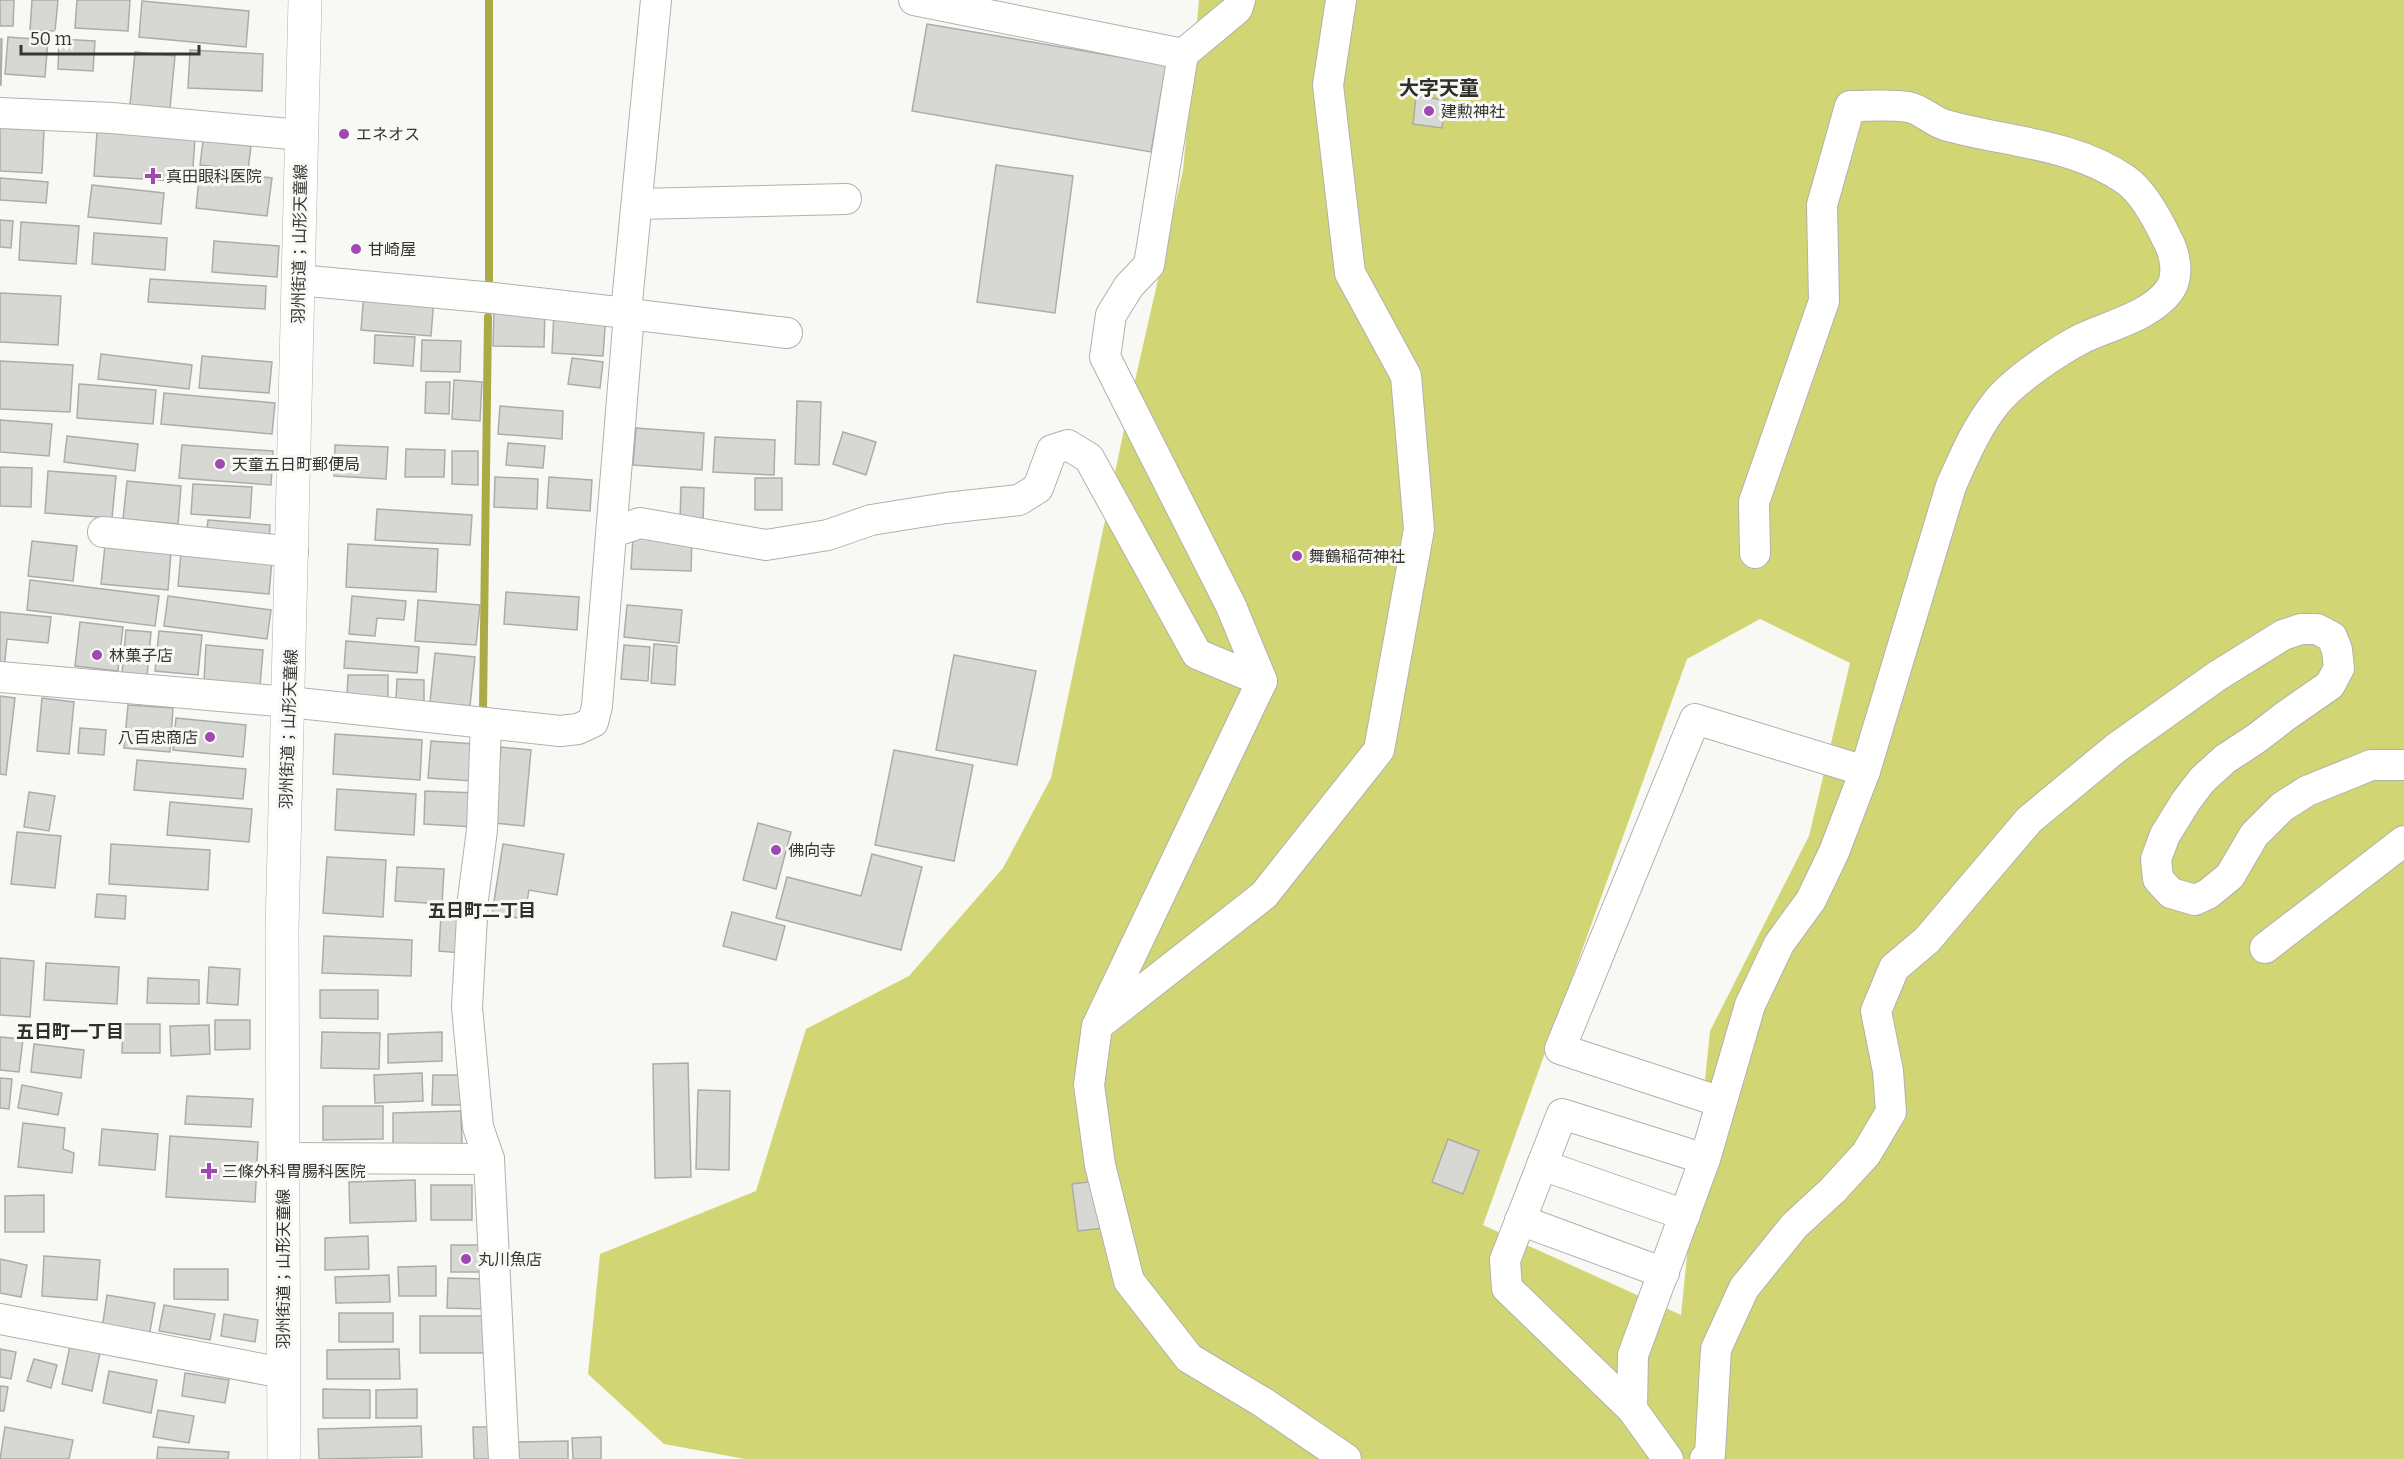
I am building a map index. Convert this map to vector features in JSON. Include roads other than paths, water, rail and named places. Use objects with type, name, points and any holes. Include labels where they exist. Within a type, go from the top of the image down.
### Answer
[{"type":"main road","name":"羽州街道；山形天童線","points":[[284,1459],[282,929],[305,0]]},
{"type":"street","points":[[0,677],[289,702],[560,731],[578,729],[593,722],[597,706],[613,532],[628,313],[656,0]]},
{"type":"street","points":[[914,0],[1183,54]]},
{"type":"street","points":[[1240,0],[1237,9],[1183,54],[1149,265],[1130,286],[1111,315],[1106,357],[1231,606],[1262,681],[1097,1026],[1089,1085],[1100,1165],[1128,1281],[1189,1358],[1264,1403],[1346,1459]]},
{"type":"street","points":[[1097,1026],[1264,895],[1379,750],[1419,529],[1406,376],[1350,273],[1328,85],[1341,0]]},
{"type":"street","points":[[1632,1409],[1633,1356],[1706,1160],[1750,1005],[1779,944],[1810,900],[1834,852],[1864,771],[1951,486],[1970,442],[1997,401],[2036,367],[2080,340],[2152,308],[2171,289],[2176,272],[2172,248],[2155,214],[2127,181],[2088,160],[2051,148],[1970,132],[1940,123],[1911,107],[1850,106],[1822,205],[1824,301],[1754,502],[1755,553]]},
{"type":"street","points":[[0,113],[112,118],[301,135]]},
{"type":"street","points":[[638,204],[846,199]]},
{"type":"street","points":[[298,280],[494,298],[787,333]]},
{"type":"street","points":[[613,532],[639,523],[766,545],[828,535],[871,520],[946,508],[1019,500],[1038,488],[1052,450],[1068,445],[1089,458],[1197,654],[1262,681]]},
{"type":"street","points":[[103,532],[293,552]]},
{"type":"street","points":[[1705,1459],[1710,1454],[1716,1349],[1743,1288],[1794,1226],[1866,1154],[1891,1112],[1888,1071],[1876,1011],[1894,968],[1927,940],[2029,820],[2116,748],[2217,676],[2283,635],[2301,629],[2317,629],[2332,637],[2337,650],[2338,668],[2330,685],[2258,738],[2225,759],[2202,780],[2165,835],[2156,859],[2158,879],[2171,893],[2195,900],[2208,894],[2230,876],[2254,836],[2282,807],[2307,791],[2371,765],[2404,765]]},
{"type":"street","points":[[1721,1102],[1560,1048],[1695,719],[1864,771]]},
{"type":"street","points":[[486,723],[482,830],[473,899],[467,1007],[478,1126],[489,1160],[504,1459]]},
{"type":"street","points":[[2265,948],[2404,841]]},
{"type":"street","points":[[1668,1459],[1632,1409],[1507,1288],[1505,1260],[1562,1114],[1706,1160]]},
{"type":"street","points":[[283,1158],[489,1160]]},
{"type":"street","points":[[1542,1165],[1685,1215]]},
{"type":"street","points":[[1520,1220],[1664,1273]]},
{"type":"street","points":[[0,1319],[283,1372]]},
{"type":"waterway","points":[[489,0],[489,281]]},
{"type":"waterway","points":[[483,710],[488,317]]},
{"type":"place","name":"建勲神社","points":[[1429,111]]},
{"type":"place","name":"エネオス","points":[[344,134]]},
{"type":"place","name":"真田眼科医院","points":[[153,176]]},
{"type":"place","name":"甘崎屋","points":[[356,249]]},
{"type":"place","name":"天童五日町郵便局","points":[[220,464]]},
{"type":"place","name":"舞鶴稲荷神社","points":[[1297,556]]},
{"type":"place","name":"林菓子店","points":[[97,655]]},
{"type":"place","name":"八百忠商店","points":[[210,737]]},
{"type":"place","name":"佛向寺","points":[[776,850]]},
{"type":"place","name":"三條外科胃腸科医院","points":[[209,1171]]},
{"type":"place","name":"丸川魚店","points":[[466,1259]]},
{"type":"district","name":"大字天童","points":[[1439,88]]},
{"type":"district","name":"五日町二丁目","points":[[482,911]]},
{"type":"district","name":"五日町一丁目","points":[[70,1032]]}]
